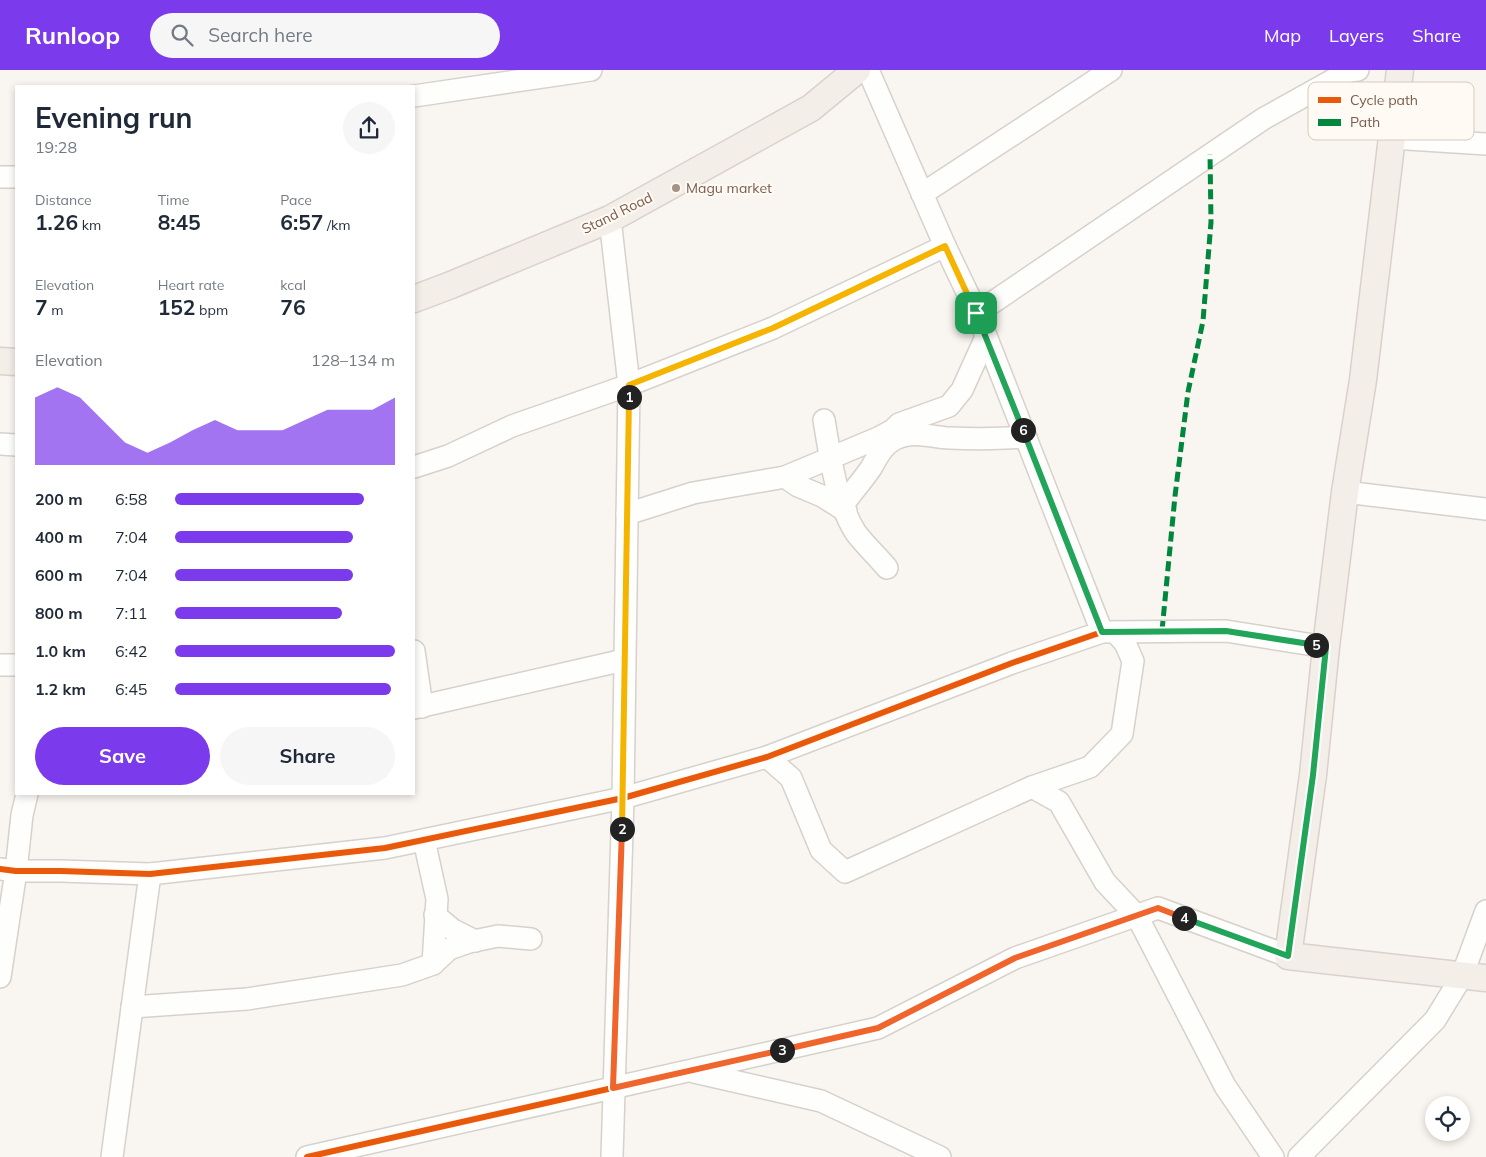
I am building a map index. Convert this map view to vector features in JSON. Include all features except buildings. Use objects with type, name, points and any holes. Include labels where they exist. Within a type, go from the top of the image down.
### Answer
[{"type":"main road","name":"Stand Road","points":[[415,298],[451,285],[610,219],[811,108],[857,70]]},
{"type":"main road","points":[[1392,140],[1363,380],[1345,492],[1313,775],[1288,956],[1474,977]]},
{"type":"main road","points":[[0,361],[15,362]]},
{"type":"street","points":[[415,96],[591,70]]},
{"type":"street","points":[[767,757],[791,778],[821,850],[845,872],[1032,787],[1090,767],[1122,734],[1133,662],[1125,643],[1108,632],[976,313],[868,70]]},
{"type":"street","points":[[922,194],[1111,70]]},
{"type":"street","points":[[1329,82],[1349,71],[1358,70]]},
{"type":"street","points":[[976,313],[1263,119],[1308,94]]},
{"type":"street","points":[[1423,140],[1486,144]]},
{"type":"street","points":[[0,177],[15,177]]},
{"type":"street","points":[[610,219],[629,385],[624,660],[624,798],[612,1157]]},
{"type":"street","points":[[415,466],[448,456],[512,426],[629,385],[773,328],[945,246]]},
{"type":"street","points":[[627,514],[693,493],[785,477],[878,438],[893,430],[899,424],[949,406],[962,390],[986,337]]},
{"type":"street","points":[[824,420],[830,458],[844,508],[856,532],[887,568]]},
{"type":"street","points":[[844,508],[878,455],[895,439],[907,435],[920,434],[946,438],[999,439],[1026,437]]},
{"type":"street","points":[[0,444],[15,445]]},
{"type":"street","points":[[785,477],[798,486],[844,508]]},
{"type":"street","points":[[1345,492],[1486,509]]},
{"type":"street","points":[[8,870],[150,874],[385,848],[624,798],[767,757],[1012,663],[1108,632],[1226,631],[1326,647]]},
{"type":"street","points":[[415,665],[418,707],[624,660]]},
{"type":"street","points":[[0,665],[15,665]]},
{"type":"street","points":[[1032,787],[1059,802],[1105,882],[1137,916],[1225,1086],[1272,1157]]},
{"type":"street","points":[[0,977],[8,870],[27,795]]},
{"type":"street","points":[[424,840],[437,899],[434,964]]},
{"type":"street","points":[[112,1157],[150,874]]},
{"type":"street","points":[[311,1157],[878,1028],[1015,958],[1158,908],[1288,956]]},
{"type":"street","points":[[1299,1157],[1435,1020],[1474,977],[1486,911]]},
{"type":"street","points":[[435,915],[453,930],[475,941]]},
{"type":"street","points":[[132,1007],[247,999],[402,975],[434,964],[449,949],[475,941],[498,936],[531,939]]},
{"type":"street","points":[[689,1071],[821,1101],[940,1157]]},
{"type":"marked path","points":[[1162,631],[1175,496],[1188,392],[1203,321],[1211,222],[1210,154]]},
{"type":"cycle path","points":[[0,869],[150,874],[385,848],[623,798],[767,757],[1012,663],[1102,632],[1226,631],[1326,647]]},
{"type":"cycle path","points":[[307,1157],[878,1028],[1015,958],[1158,908],[1288,956]]},
{"type":"place","name":"Magu market","points":[[676,188]]},
{"type":"route","points":[[945,246],[976,313],[1102,632],[1226,631],[1326,647],[1313,775],[1288,956],[1158,908],[1015,958],[878,1028],[613,1088],[624,798],[624,660],[629,385],[773,328],[945,246]]}]
